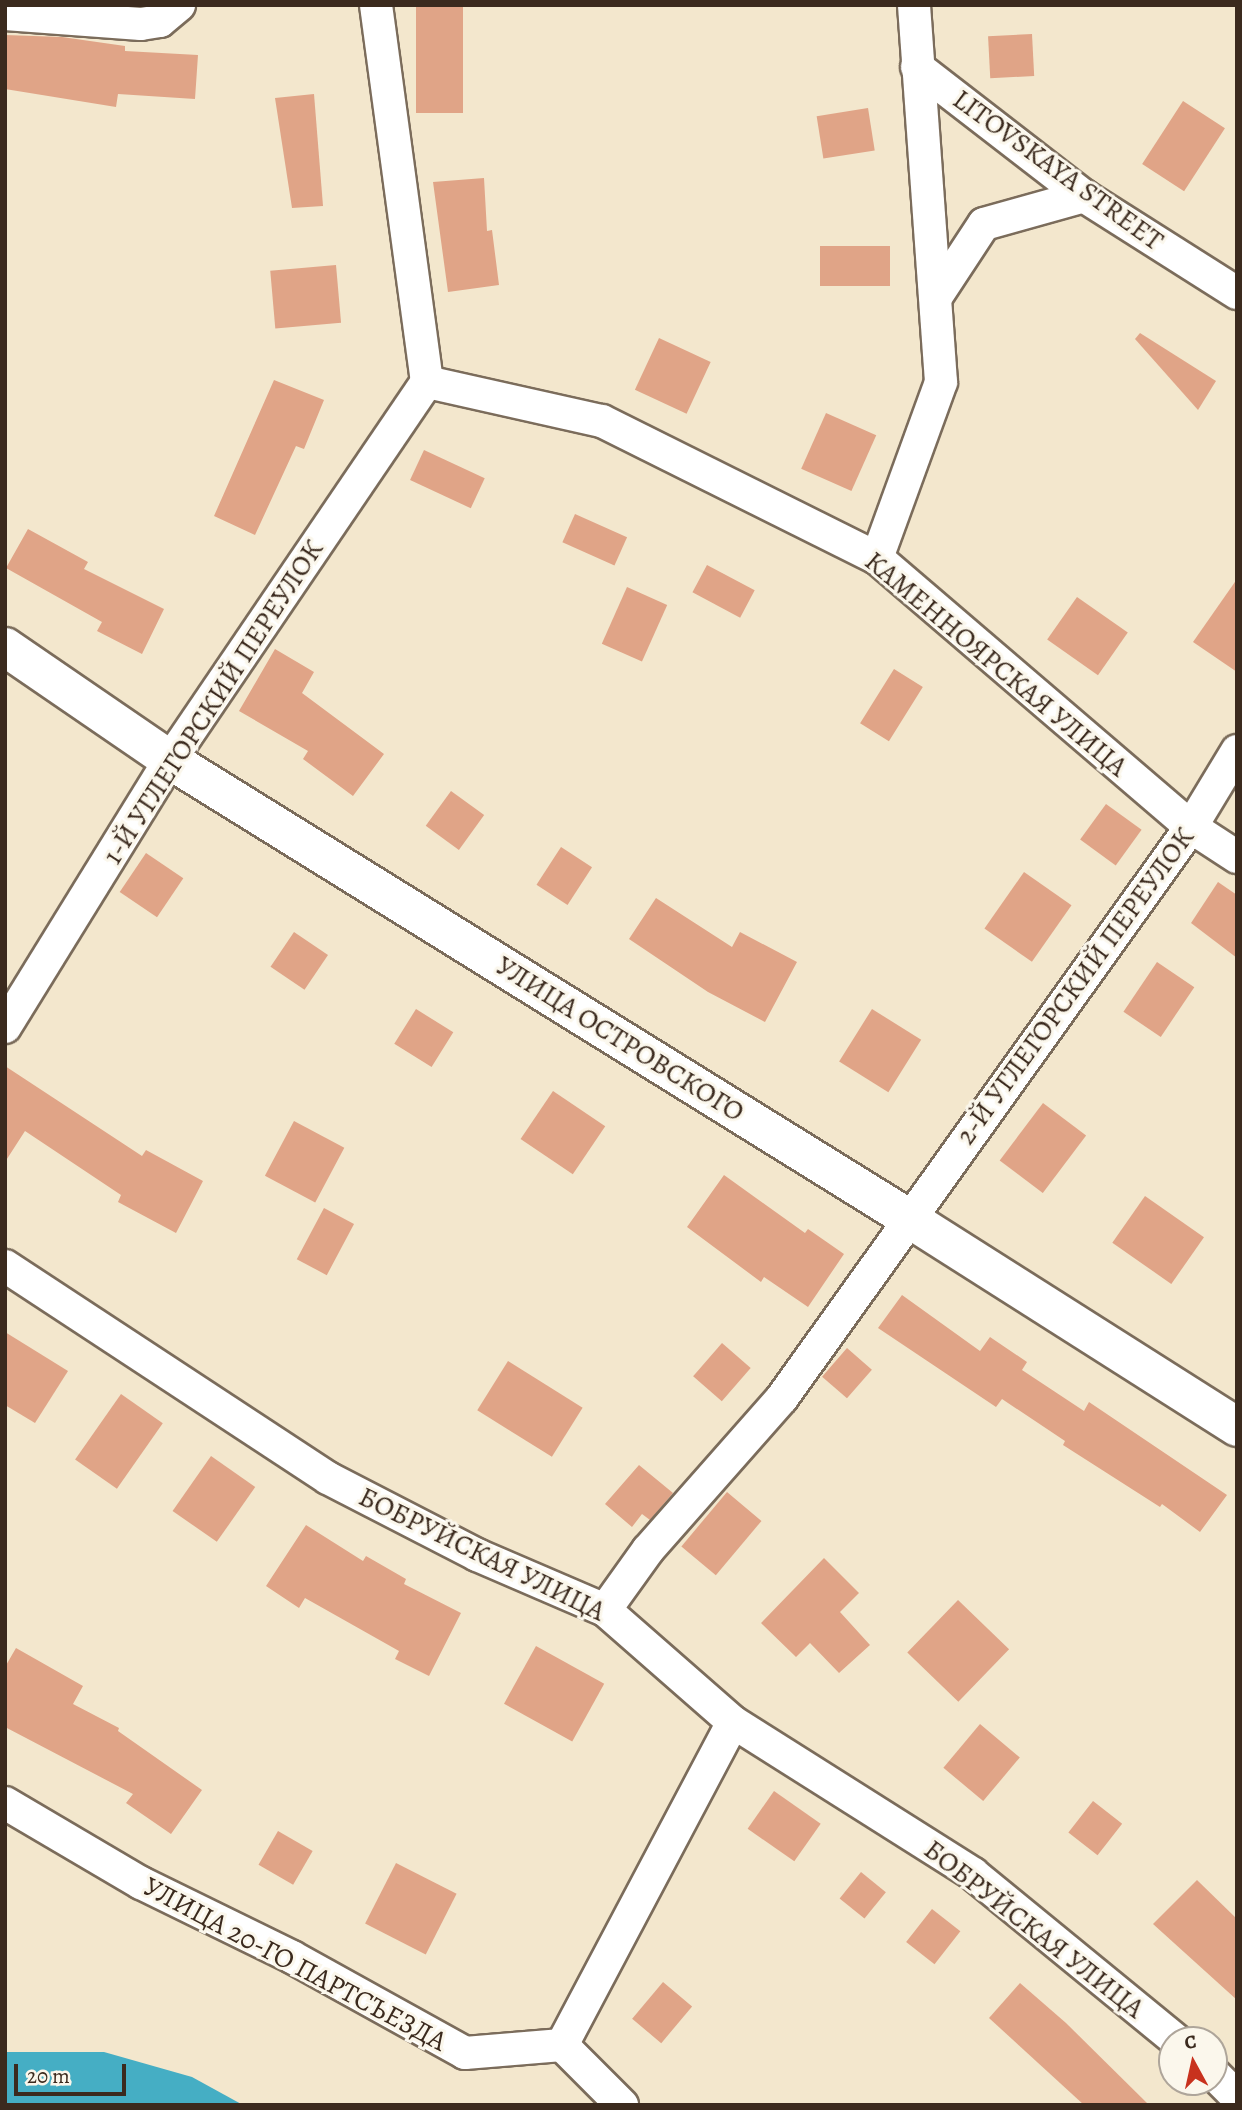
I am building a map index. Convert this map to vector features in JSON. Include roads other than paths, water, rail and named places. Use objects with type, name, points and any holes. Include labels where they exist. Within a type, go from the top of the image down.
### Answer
[{"type":"street","points":[[5,14],[141,24],[160,21],[179,5]]},
{"type":"street","points":[[376,5],[426,382]]},
{"type":"street","points":[[877,558],[941,382],[914,5]]},
{"type":"street","name":"LITOVSKAYA STREET","points":[[917,67],[1084,196],[1237,293]]},
{"type":"street","points":[[936,297],[984,224],[1084,196]]},
{"type":"street","name":"КАМЕННОЯРСКАЯ УЛИЦА","points":[[426,382],[602,421],[877,558],[1191,827],[1237,857]]},
{"type":"street","name":"1-Й УГЛЕГОРСКИЙ ПЕРЕУЛОК","points":[[5,1027],[170,760],[426,382]]},
{"type":"street","name":"УЛИЦА ОСТРОВСКОГО","points":[[5,647],[170,760],[908,1218],[1237,1427]]},
{"type":"street","name":"2-Й УГЛЕГОРСКИЙ ПЕРЕУЛОК","points":[[605,1610],[648,1550],[782,1398],[908,1218],[1191,827],[1237,751]]},
{"type":"street","name":"БОБРУЙСКАЯ УЛИЦА","points":[[5,1266],[328,1478],[477,1555],[605,1610],[733,1722],[972,1874],[1159,2026]]},
{"type":"street","points":[[622,2105],[562,2045],[733,1722]]},
{"type":"street","name":"УЛИЦА 20-ГО ПАРТСЪЕЗДА","points":[[5,1803],[141,1883],[292,1957],[465,2053],[562,2045]]},
{"type":"water","points":[[5,2052],[104,2052],[192,2077],[243,2105],[5,2105]]}]
